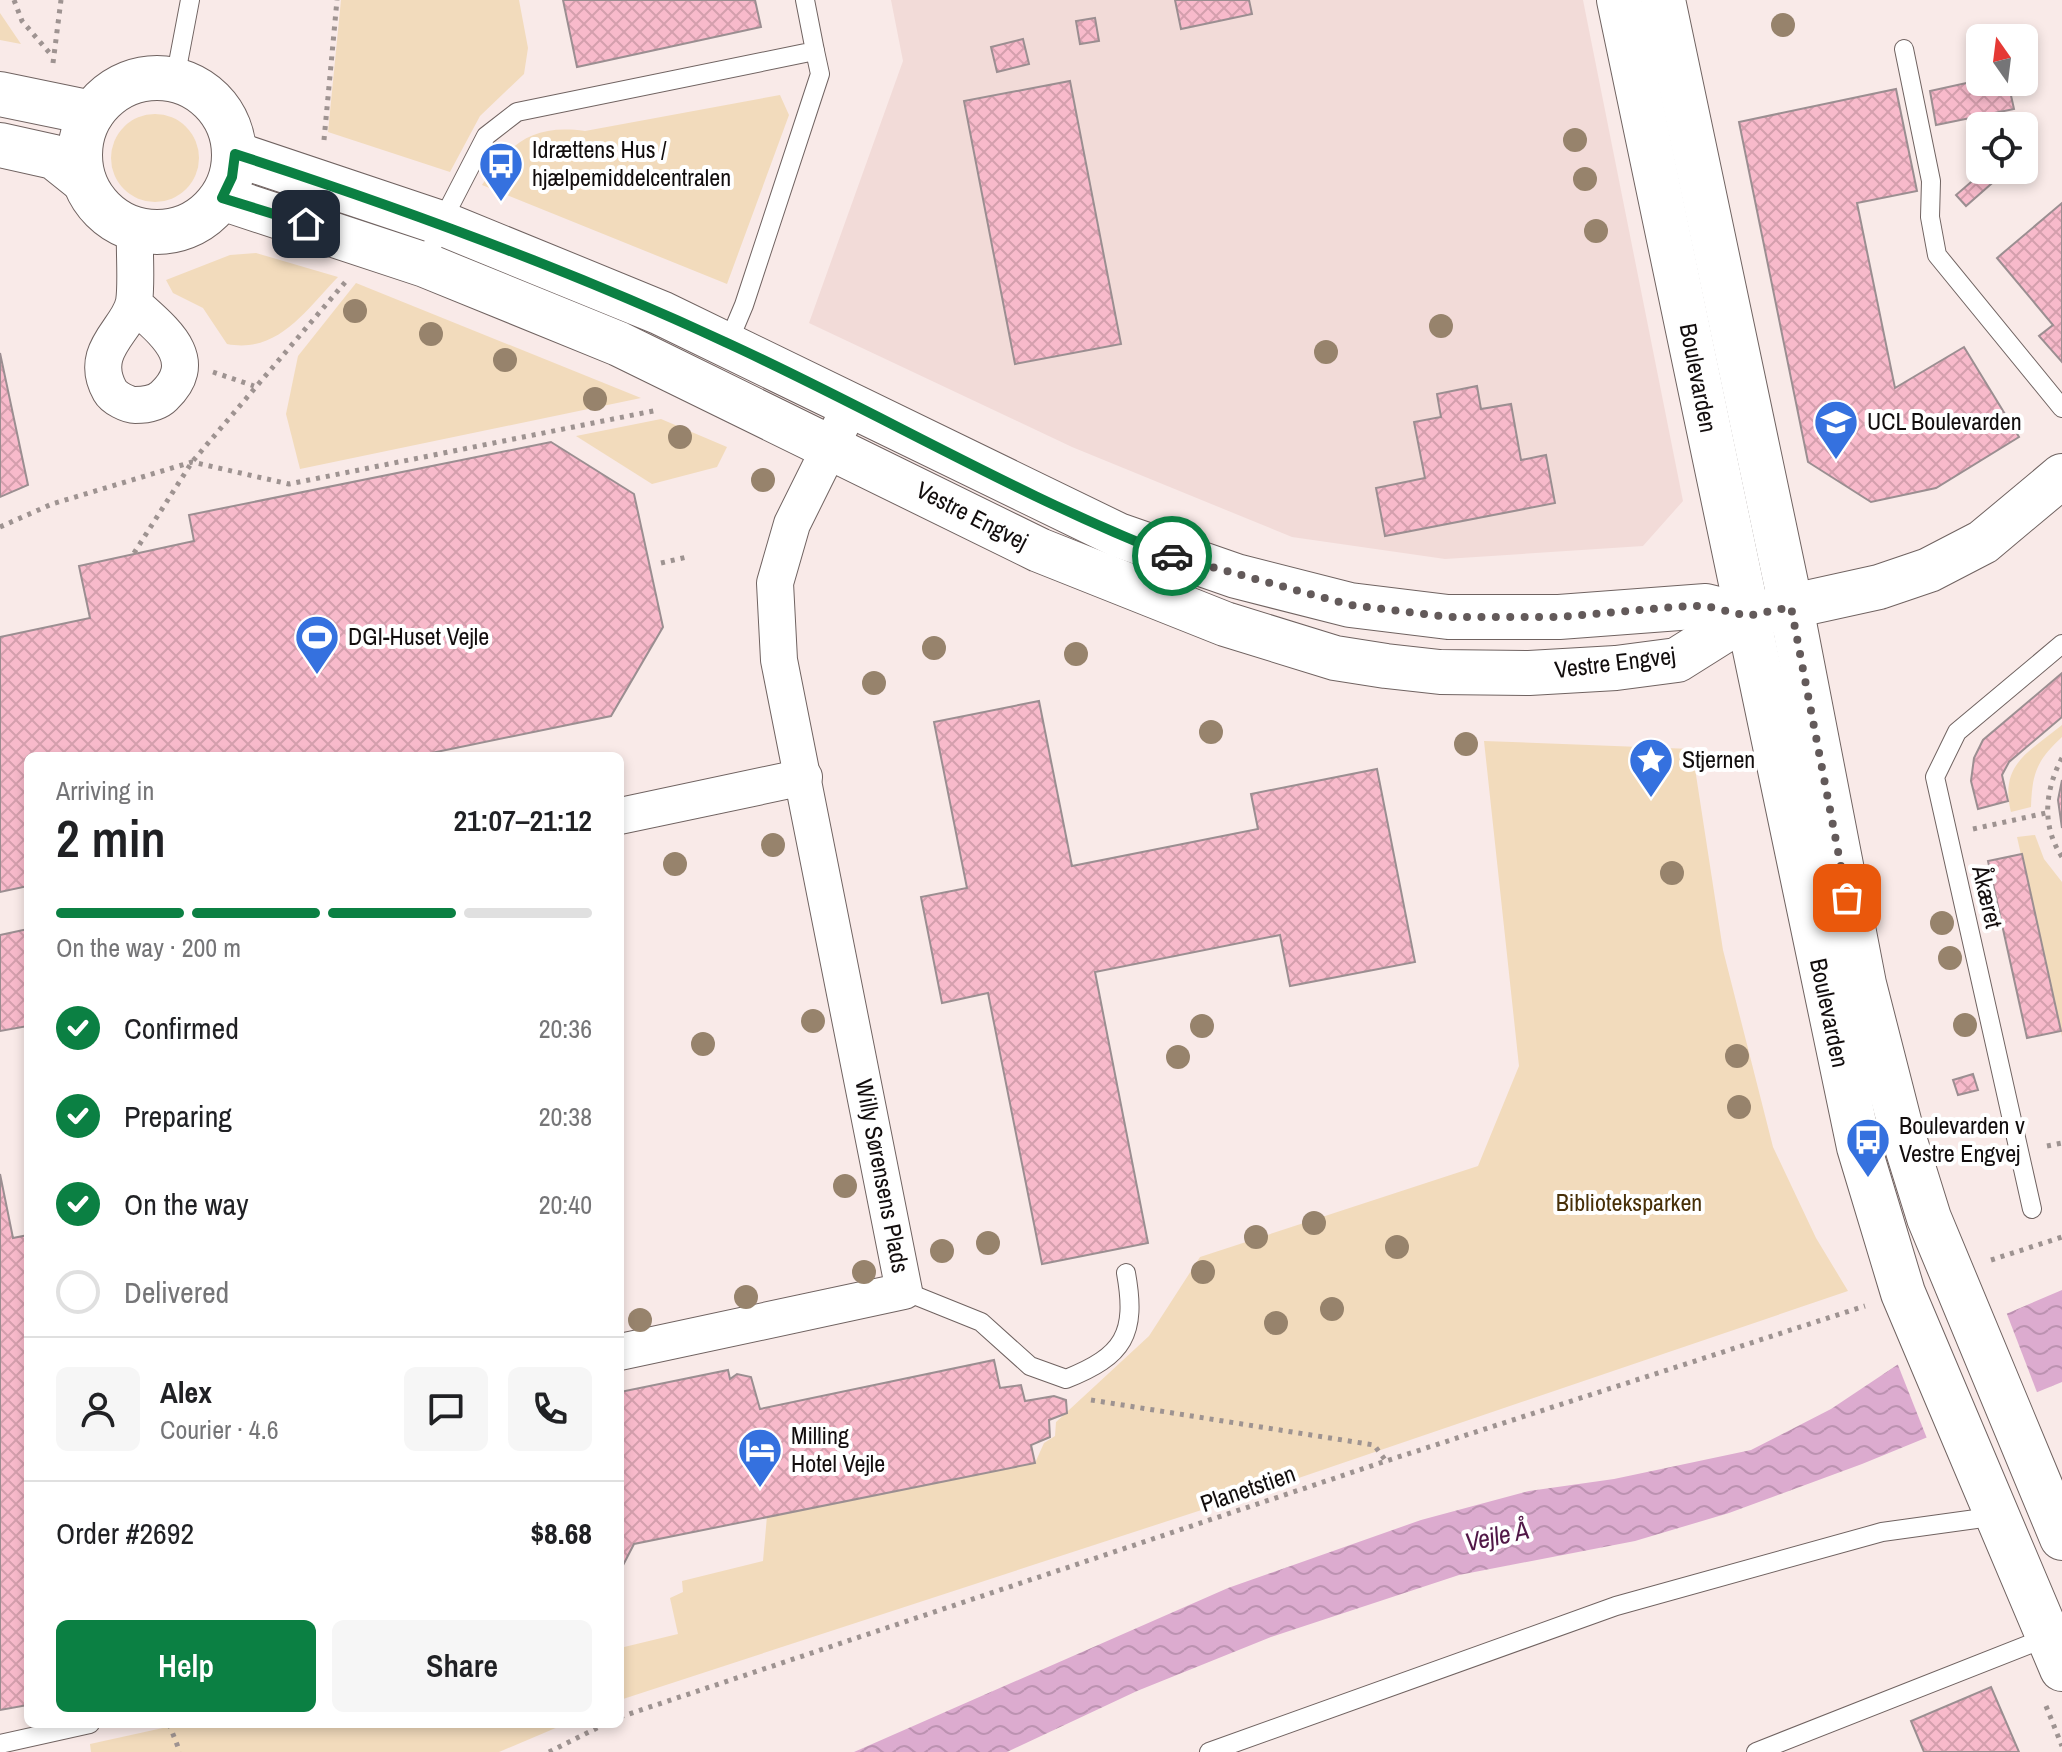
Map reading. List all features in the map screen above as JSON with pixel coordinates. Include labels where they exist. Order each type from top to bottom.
[{"type":"street","name":"Boulevarden","points":[[1619,0],[1651,30],[1791,607],[1864,984],[1900,1125],[1929,1218],[2062,1538]]},
{"type":"street","name":"Boulevarden","points":[[1651,30],[1747,616],[1859,1147],[1888,1251],[2055,1653]]},
{"type":"street","points":[[0,94],[75,110],[119,87],[146,79],[175,79],[194,86],[211,98],[224,114],[235,154],[232,177],[222,198],[193,223],[155,232],[135,229],[104,211],[84,181],[54,157],[0,145]]},
{"type":"street","points":[[75,110],[84,181]]},
{"type":"street","name":"Vestre Engvej","points":[[235,154],[441,223],[728,343],[1145,546],[1236,576],[1350,605],[1448,617],[1559,617],[1706,606],[1747,616]]},
{"type":"street","name":"Vestre Engvej","points":[[222,198],[425,265],[692,378],[1039,550],[1225,624],[1335,658],[1440,672],[1616,668],[1677,660],[1747,616],[1879,587],[1929,570],[1983,542],[2062,476]]},
{"type":"street","points":[[134,304],[135,229]]},
{"type":"street","name":"Willy Sørensens Plads","points":[[624,1351],[904,1291],[779,660],[775,583],[792,524],[851,405]]},
{"type":"street","points":[[624,815],[804,777]]},
{"type":"lane","points":[[175,79],[190,0]]},
{"type":"lane","points":[[728,343],[744,305],[820,74],[805,0]]},
{"type":"lane","points":[[1904,49],[1931,181],[1930,217],[1937,255],[2062,408]]},
{"type":"lane","points":[[425,265],[441,223],[486,136],[517,112],[815,51]]},
{"type":"lane","name":"Åkæret","points":[[2032,1209],[1935,777],[1957,732],[2062,644]]},
{"type":"lane","points":[[904,1291],[981,1322],[1030,1366],[1066,1379],[1090,1369],[1115,1352],[1129,1331],[1132,1308],[1126,1273]]},
{"type":"lane","points":[[1209,1752],[1616,1606],[1882,1532],[1976,1519],[1995,1511]]},
{"type":"lane","points":[[1756,1752],[2055,1653]]},
{"type":"lane","points":[[0,1744],[72,1728]]},
{"type":"path","points":[[14,0],[22,21],[53,57],[75,110]]},
{"type":"path","points":[[53,57],[61,0]]},
{"type":"path","points":[[320,181],[337,0]]},
{"type":"path","points":[[134,553],[192,462],[353,273]]},
{"type":"path","points":[[0,527],[52,504],[192,462],[289,484],[657,411],[692,378]]},
{"type":"path","points":[[661,563],[687,557]]},
{"type":"path","points":[[2062,758],[2051,779],[2046,813],[2053,843],[2062,857]]},
{"type":"path","points":[[1948,835],[2046,813]]},
{"type":"path","points":[[1987,1262],[2062,1237]]},
{"type":"path","name":"Planetstien","points":[[624,1716],[1386,1461],[1876,1302]]},
{"type":"path","points":[[1066,1379],[1090,1400],[1374,1445],[1386,1461]]},
{"type":"path","points":[[171,1728],[180,1752]]},
{"type":"path","points":[[549,1752],[597,1728]]},
{"type":"shaded area","points":[[891,0],[1583,0],[1683,501],[1643,546],[1445,559],[1292,537],[1072,447],[809,323],[903,61]]},
{"type":"green space","points":[[341,0],[519,0],[528,48],[524,74],[480,116],[450,172],[328,132]]},
{"type":"green space","points":[[0,13],[21,44],[0,40]]},
{"type":"green space","points":[[780,95],[789,115],[727,284],[482,185],[502,158],[524,140],[537,134],[585,131]]},
{"type":"green space","points":[[146,114],[164,114],[180,121],[192,133],[199,149],[199,167],[192,183],[180,195],[164,202],[146,202],[130,195],[118,183],[111,167],[111,149],[118,133],[130,121]]},
{"type":"green space","points":[[256,253],[338,277],[290,327],[276,336],[245,345],[227,344],[203,308],[173,293],[166,280],[230,255]]},
{"type":"green space","points":[[356,283],[641,398],[300,469],[286,414],[298,356]]},
{"type":"green space","points":[[661,419],[727,447],[717,467],[652,484],[576,436]]},
{"type":"green space","points":[[2062,725],[2062,737],[2038,768],[2031,807],[2011,812],[2008,796],[2013,770],[2028,752]]},
{"type":"green space","name":"Biblioteksparken","points":[[1484,741],[1692,749],[1723,950],[1773,1147],[1816,1238],[1848,1291],[1281,1484],[624,1699],[624,1647],[678,1634],[670,1598],[683,1592],[682,1581],[763,1561],[767,1516],[1035,1463],[1044,1443],[1055,1436],[1056,1422],[1149,1336],[1200,1257],[1478,1166],[1519,1066]]},
{"type":"green space","points":[[2035,835],[2044,859],[2062,882],[2062,1037],[2017,837]]},
{"type":"green space","points":[[163,1728],[556,1728],[499,1752],[91,1752],[90,1744]]},
{"type":"water","name":"Vejle Å","points":[[2062,1290],[2062,1382],[1862,1464],[1729,1513],[1635,1541],[1459,1575],[1271,1637],[1137,1691],[1007,1752],[854,1752],[1228,1588],[1421,1520],[1529,1491],[1614,1479],[1751,1450],[1831,1409],[1915,1353]]},
{"type":"pier","points":[[2005,1309],[2038,1395],[1928,1441],[1896,1360],[1950,1330]]},
{"type":"building","points":[[563,0],[755,0],[761,27],[577,67]]},
{"type":"building","points":[[1175,0],[1249,0],[1252,14],[1181,29]]},
{"type":"building","points":[[1095,18],[1099,41],[1080,44],[1076,21]]},
{"type":"building","points":[[1023,39],[1029,64],[997,72],[991,47]]},
{"type":"building","points":[[1070,81],[1121,344],[1015,364],[964,101]]},
{"type":"building","points":[[1966,83],[1966,96],[2011,96],[2014,109],[1966,112],[1966,119],[1936,125],[1930,91]]},
{"type":"building","points":[[1896,89],[1917,191],[1857,203],[1895,388],[1964,347],[2019,437],[1936,488],[1871,502],[1808,462],[1739,122]]},
{"type":"building","points":[[1969,184],[1991,184],[1966,206],[1956,195]]},
{"type":"building","points":[[2062,203],[2062,362],[2039,336],[2053,325],[1997,258]]},
{"type":"building","points":[[0,353],[28,485],[0,497]]},
{"type":"building","points":[[1477,386],[1481,409],[1511,404],[1521,460],[1546,455],[1555,503],[1385,536],[1376,488],[1425,478],[1414,422],[1441,417],[1437,394]]},
{"type":"building","name":"DGI-Huset Vejle","points":[[551,442],[634,494],[663,627],[611,716],[436,752],[24,752],[24,887],[0,892],[0,637],[90,618],[79,566],[194,541],[189,515]]},
{"type":"building","points":[[2062,673],[2062,717],[2009,762],[2002,775],[2008,801],[1978,809],[1971,781],[1974,758],[1983,740]]},
{"type":"building","points":[[1039,701],[1072,866],[1258,829],[1251,794],[1377,769],[1415,962],[1290,986],[1280,935],[1095,972],[1148,1243],[1042,1264],[988,993],[942,1003],[921,897],[967,888],[934,722]]},
{"type":"building","points":[[2062,780],[2062,828],[2058,800]]},
{"type":"building","points":[[2022,854],[2061,1031],[2027,1038],[1988,861]]},
{"type":"building","points":[[24,930],[24,1027],[0,1031],[0,935]]},
{"type":"building","points":[[1973,1074],[1978,1090],[1958,1095],[1953,1080]]},
{"type":"building","points":[[0,1174],[13,1238],[24,1236],[24,1706],[0,1710]]},
{"type":"building","name":"Milling Hotel Vejle","points":[[994,1360],[1000,1388],[1021,1385],[1025,1401],[1054,1396],[1066,1400],[1067,1413],[1049,1420],[1050,1437],[1031,1445],[1035,1463],[634,1544],[624,1563],[624,1391],[728,1370],[730,1379],[737,1374],[751,1377],[760,1409]]},
{"type":"building","points":[[1991,1687],[2019,1752],[1924,1752],[1911,1721]]},
{"type":"way so far","points":[[1172,556],[1350,605],[1448,617],[1559,617],[1669,606],[1706,606],[1747,616],[1791,607],[1847,898]]},
{"type":"place","name":"Idrættens Hus / hjælpemiddelcentralen","points":[[501,203]]},
{"type":"place","name":"UCL Boulevarden","points":[[1836,461]]},
{"type":"place","name":"DGI-Huset Vejle","points":[[317,676]]},
{"type":"place","name":"Stjernen","points":[[1651,799]]},
{"type":"place","name":"Boulevarden v Vestre Engvej","points":[[1868,1179]]},
{"type":"place","name":"Milling Hotel Vejle","points":[[760,1489]]},
{"type":"route","points":[[306,224],[222,198],[232,177],[235,154],[441,223],[661,313],[728,343],[943,452],[1118,535],[1172,556]]}]
